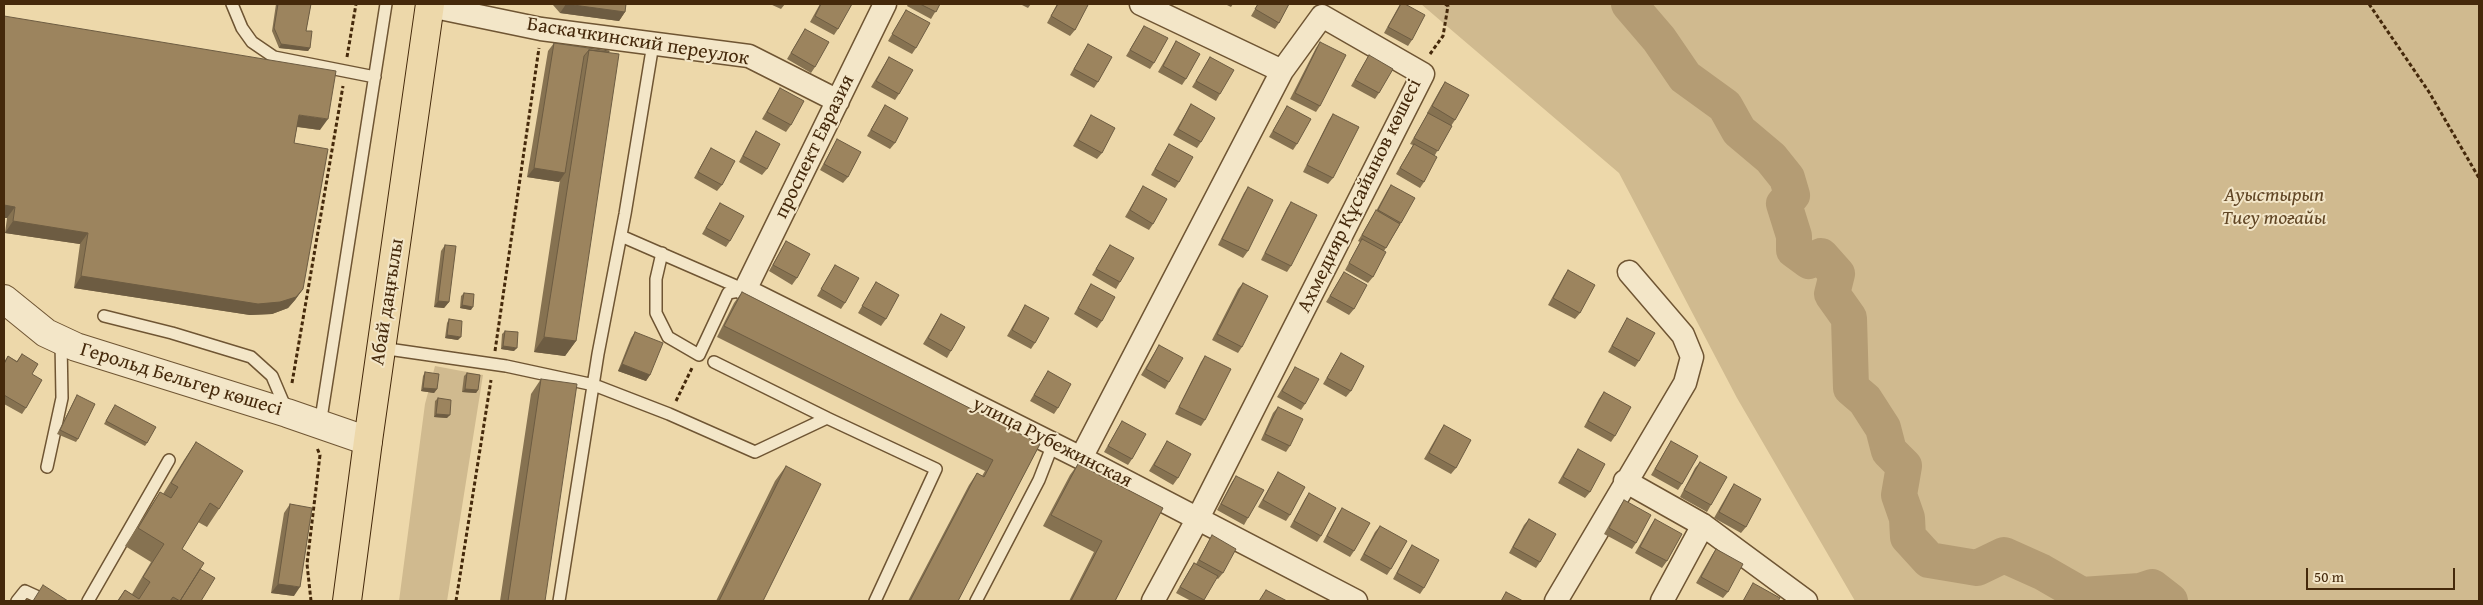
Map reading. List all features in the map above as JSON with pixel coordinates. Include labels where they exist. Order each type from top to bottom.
[{"type":"main road","name":"Абай даңғылы","points":[[347,601],[430,5]]},
{"type":"street","name":"проспект Евразия","points":[[745,290],[885,4]]},
{"type":"street","points":[[1141,4],[1282,71]]},
{"type":"street","name":"Баскачкинский переулок","points":[[430,5],[541,29],[749,56],[838,101]]},
{"type":"street","name":"Ахмедияр Құсайынов көшесі","points":[[1081,458],[1282,71],[1322,16],[1423,74],[1198,518],[1152,601]]},
{"type":"street","points":[[1556,601],[1685,383],[1692,357],[1682,335],[1629,272]]},
{"type":"street","name":"улица Рубежинская","points":[[745,290],[1081,458],[1356,601]]},
{"type":"street","name":"Герольд Бельгер көшесі","points":[[4,299],[31,322],[61,341],[288,413],[318,436],[368,441]]},
{"type":"street","points":[[1626,481],[1703,525],[1806,601]]},
{"type":"street","points":[[1662,601],[1703,525]]},
{"type":"lane","points":[[232,4],[242,28],[252,42],[274,57],[375,77]]},
{"type":"lane","points":[[318,436],[386,4]]},
{"type":"lane","points":[[558,601],[652,44]]},
{"type":"lane","points":[[621,236],[745,290]]},
{"type":"lane","points":[[662,253],[656,279],[656,313],[668,337],[699,356],[728,293],[745,290]]},
{"type":"lane","points":[[104,316],[172,333],[251,357],[272,376],[288,413]]},
{"type":"lane","points":[[48,467],[62,398],[61,341]]},
{"type":"lane","points":[[381,348],[493,365],[594,385],[669,414],[755,452],[827,418]]},
{"type":"lane","points":[[714,362],[936,469],[874,601]]},
{"type":"lane","points":[[976,601],[1039,480],[1053,444]]},
{"type":"lane","points":[[88,601],[169,460]]},
{"type":"lane","points":[[17,601],[25,591],[47,601]]},
{"type":"path","points":[[292,384],[356,4]]},
{"type":"path","points":[[1423,74],[1430,54],[1443,36],[1448,6],[1445,4]]},
{"type":"path","points":[[2369,4],[2430,92],[2479,178]]},
{"type":"path","points":[[456,601],[493,365],[541,29]]},
{"type":"path","points":[[669,414],[699,356]]},
{"type":"path","points":[[311,601],[307,564],[320,455],[318,436]]},
{"type":"green space","name":"Ауыстырып Тиеу тоғайы","points":[[1421,4],[2479,4],[2479,601],[1855,601],[1737,398],[1619,173]]},
{"type":"green space","points":[[435,366],[483,375],[447,601],[399,601],[425,404]]},
{"type":"building","points":[[278,4],[311,4],[306,31],[312,31],[310,48],[281,44],[274,28]]},
{"type":"building","points":[[566,4],[626,4],[625,12]]},
{"type":"building","points":[[821,4],[852,4],[838,29],[815,16]]},
{"type":"building","points":[[920,4],[940,4],[936,12]]},
{"type":"building","points":[[1058,4],[1088,5],[1075,30],[1051,16]]},
{"type":"building","points":[[1258,4],[1289,4],[1279,23],[1255,9]]},
{"type":"building","points":[[1401,4],[1405,4],[1425,15],[1412,40],[1388,27]]},
{"type":"building","points":[[906,10],[930,23],[916,48],[892,34]]},
{"type":"building","points":[[4,16],[336,71],[328,119],[299,115],[294,143],[328,149],[303,289],[296,297],[280,302],[258,304],[81,276],[88,233],[13,221],[15,207],[4,205]]},
{"type":"building","points":[[1144,26],[1168,38],[1154,63],[1130,50]]},
{"type":"building","points":[[805,29],[829,42],[815,67],[791,53]]},
{"type":"building","points":[[1176,41],[1200,54],[1186,79],[1163,66]]},
{"type":"building","points":[[1320,42],[1346,55],[1320,106],[1295,93]]},
{"type":"building","points":[[554,43],[609,51],[589,50],[584,56],[565,173],[534,168]]},
{"type":"building","points":[[1088,44],[1112,57],[1098,82],[1074,69]]},
{"type":"building","points":[[589,50],[619,54],[576,341],[544,337]]},
{"type":"building","points":[[1369,55],[1393,69],[1379,93],[1355,80]]},
{"type":"building","points":[[889,57],[913,70],[899,94],[876,81]]},
{"type":"building","points":[[1210,57],[1234,70],[1220,94],[1196,81]]},
{"type":"building","points":[[1445,82],[1469,95],[1455,120],[1432,106]]},
{"type":"building","points":[[780,88],[804,101],[791,125],[767,112]]},
{"type":"building","points":[[1191,104],[1215,118],[1201,142],[1178,129]]},
{"type":"building","points":[[885,105],[908,118],[895,143],[871,130]]},
{"type":"building","points":[[1287,106],[1311,119],[1297,144],[1273,131]]},
{"type":"building","points":[[1428,113],[1452,126],[1438,151],[1414,138]]},
{"type":"building","points":[[1333,114],[1359,127],[1333,178],[1307,165]]},
{"type":"building","points":[[1091,115],[1115,128],[1102,153],[1078,140]]},
{"type":"building","points":[[756,131],[780,144],[767,169],[743,156]]},
{"type":"building","points":[[837,139],[861,152],[848,177],[824,164]]},
{"type":"building","points":[[1169,144],[1193,157],[1179,182],[1155,169]]},
{"type":"building","points":[[1414,144],[1437,157],[1424,182],[1400,168]]},
{"type":"building","points":[[711,148],[735,161],[722,185],[698,172]]},
{"type":"building","points":[[1391,185],[1415,198],[1401,223],[1378,210]]},
{"type":"building","points":[[1143,186],[1167,199],[1153,224],[1130,210]]},
{"type":"building","points":[[1248,187],[1273,200],[1248,251],[1222,239]]},
{"type":"building","points":[[1291,202],[1317,215],[1291,266],[1265,253]]},
{"type":"building","points":[[720,203],[744,216],[730,241],[706,228]]},
{"type":"building","points":[[1376,210],[1400,224],[1386,248],[1362,235]]},
{"type":"building","points":[[1362,239],[1386,252],[1373,277],[1349,263]]},
{"type":"building","points":[[786,241],[810,254],[797,278],[773,265]]},
{"type":"building","points":[[445,245],[456,246],[449,302],[438,301]]},
{"type":"building","points":[[1110,245],[1134,258],[1120,282],[1096,269]]},
{"type":"building","points":[[835,265],[859,278],[845,303],[821,289]]},
{"type":"building","points":[[1568,270],[1595,285],[1580,313],[1553,298]]},
{"type":"building","points":[[1344,272],[1367,285],[1354,309],[1330,296]]},
{"type":"building","points":[[876,282],[899,295],[886,319],[862,306]]},
{"type":"building","points":[[1243,283],[1268,296],[1242,347],[1217,334]]},
{"type":"building","points":[[1091,284],[1115,297],[1102,321],[1078,308]]},
{"type":"building","points":[[742,292],[1040,444],[958,601],[910,601],[977,473],[984,477],[993,460],[724,326]]},
{"type":"building","points":[[464,293],[474,294],[473,307],[462,305]]},
{"type":"building","points":[[1025,305],[1049,318],[1035,343],[1012,330]]},
{"type":"building","points":[[941,314],[965,327],[951,351],[928,338]]},
{"type":"building","points":[[1627,318],[1655,333],[1639,361],[1612,346]]},
{"type":"building","points":[[449,319],[462,321],[461,337],[447,335]]},
{"type":"building","points":[[505,331],[518,332],[517,348],[503,346]]},
{"type":"building","points":[[635,332],[663,343],[650,375],[622,364]]},
{"type":"building","points":[[1159,345],[1183,358],[1169,382],[1146,369]]},
{"type":"building","points":[[1341,353],[1364,366],[1351,391],[1327,378]]},
{"type":"building","points":[[22,354],[38,364],[32,374],[42,380],[26,408],[4,395],[4,364],[8,356],[17,362]]},
{"type":"building","points":[[1205,356],[1231,369],[1205,420],[1179,407]]},
{"type":"building","points":[[1295,367],[1319,379],[1305,404],[1282,391]]},
{"type":"building","points":[[1048,371],[1071,384],[1058,408],[1034,395]]},
{"type":"building","points":[[425,372],[439,374],[437,389],[423,388]]},
{"type":"building","points":[[467,373],[480,375],[478,390],[465,389]]},
{"type":"building","points":[[541,379],[577,384],[545,601],[508,601]]},
{"type":"building","points":[[1604,392],[1631,407],[1615,436],[1588,421]]},
{"type":"building","points":[[77,395],[95,404],[78,439],[60,430]]},
{"type":"building","points":[[438,398],[451,400],[450,415],[436,414]]},
{"type":"building","points":[[115,405],[156,427],[147,443],[106,421]]},
{"type":"building","points":[[1278,407],[1303,419],[1290,446],[1265,434]]},
{"type":"building","points":[[1122,421],[1146,434],[1132,459],[1108,446]]},
{"type":"building","points":[[1444,425],[1471,440],[1456,468],[1429,453]]},
{"type":"building","points":[[1167,441],[1191,454],[1178,478],[1154,465]]},
{"type":"building","points":[[1671,441],[1698,456],[1682,484],[1655,469]]},
{"type":"building","points":[[196,442],[243,471],[219,509],[210,503],[182,549],[204,563],[180,601],[173,597],[170,601],[118,601],[125,590],[139,599],[150,582],[143,577],[164,544],[138,528],[160,492],[171,498],[178,487],[171,483]]},
{"type":"building","points":[[1578,449],[1605,464],[1590,492],[1563,477]]},
{"type":"building","points":[[1700,462],[1727,477],[1711,505],[1684,490]]},
{"type":"building","points":[[1078,464],[1163,508],[1115,601],[1071,601],[1102,541],[1051,515]]},
{"type":"building","points":[[786,466],[821,484],[763,601],[719,601]]},
{"type":"building","points":[[1278,472],[1305,487],[1290,515],[1263,500]]},
{"type":"building","points":[[1236,476],[1264,490],[1248,518],[1221,504]]},
{"type":"building","points":[[1734,484],[1761,499],[1746,527],[1719,512]]},
{"type":"building","points":[[1309,493],[1336,508],[1321,536],[1294,521]]},
{"type":"building","points":[[1624,500],[1651,515],[1636,543],[1609,528]]},
{"type":"building","points":[[290,504],[312,508],[300,587],[278,584]]},
{"type":"building","points":[[1342,508],[1370,523],[1354,551],[1327,536]]},
{"type":"building","points":[[1529,519],[1556,534],[1540,562],[1513,547]]},
{"type":"building","points":[[1655,519],[1682,534],[1667,561],[1640,547]]},
{"type":"building","points":[[1380,526],[1407,541],[1391,569],[1364,554]]},
{"type":"building","points":[[1212,535],[1236,549],[1223,573],[1199,560]]},
{"type":"building","points":[[1412,545],[1439,560],[1424,588],[1397,573]]},
{"type":"building","points":[[1716,549],[1743,564],[1728,592],[1701,577]]},
{"type":"building","points":[[1194,563],[1218,576],[1204,600],[1180,587]]},
{"type":"building","points":[[200,569],[215,578],[201,601],[180,601]]},
{"type":"building","points":[[1753,583],[1780,598],[1778,601],[1743,601]]},
{"type":"building","points":[[43,585],[68,601],[33,601]]},
{"type":"building","points":[[1266,590],[1287,601],[1259,601]]},
{"type":"building","points":[[1506,592],[1523,601],[1501,601]]},
{"type":"waterway","points":[[1629,4],[1659,39],[1685,77],[1725,106],[1739,131],[1771,158],[1787,178],[1792,195],[1784,204],[1794,236],[1794,250],[1809,261],[1821,256],[1837,274],[1832,294],[1849,318],[1851,388],[1865,400],[1883,428],[1889,451],[1904,466],[1899,495],[1907,518],[1908,537],[1929,560],[1977,568],[2004,555],[2042,572],[2082,595],[2140,591],[2152,587],[2170,601]]}]
